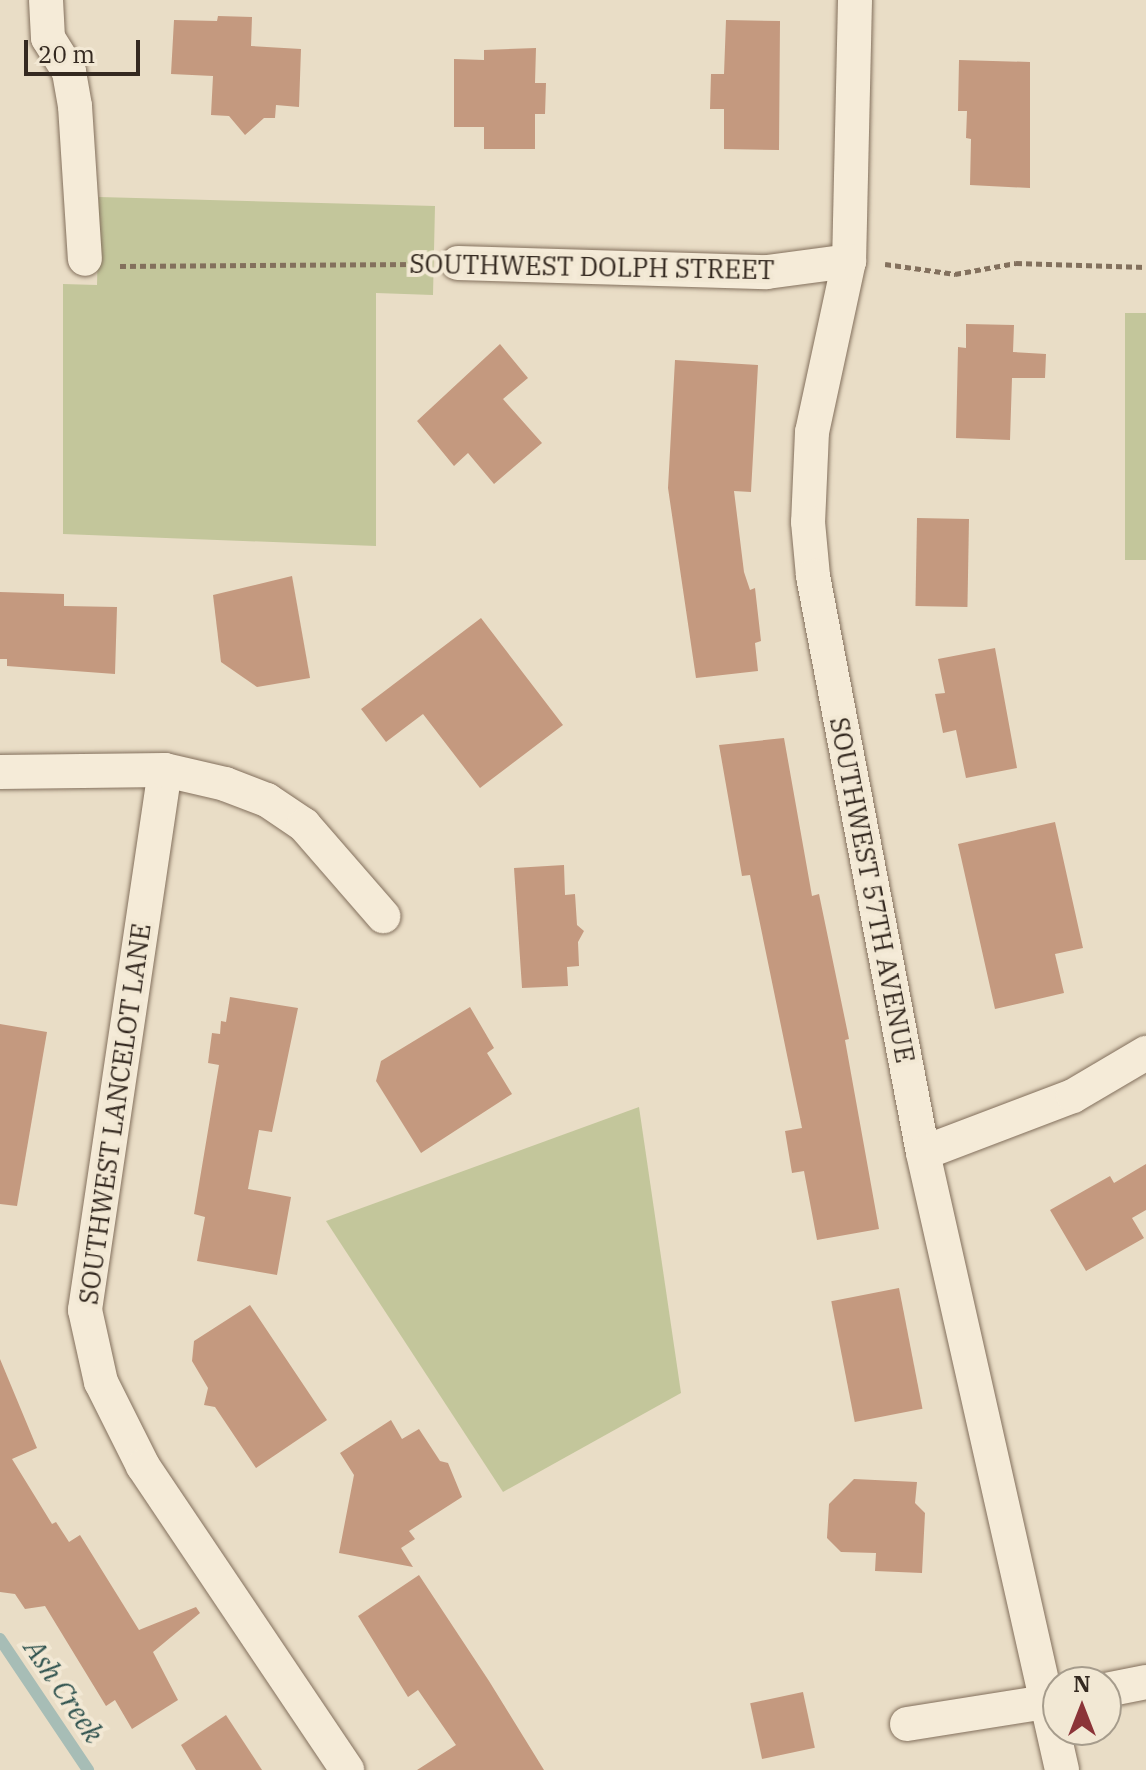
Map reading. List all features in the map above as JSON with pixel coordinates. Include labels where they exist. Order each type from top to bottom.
[{"type":"street","points":[[46,0],[48,38],[69,72],[75,106],[85,259]]},
{"type":"street","name":"SOUTHWEST 57TH AVENUE","points":[[855,0],[849,261],[818,391],[808,522],[822,637],[923,1153],[1045,1666]]},
{"type":"street","name":"SOUTHWEST DOLPH STREET","points":[[458,263],[767,272],[849,261]]},
{"type":"street","points":[[0,772],[165,770],[267,800],[304,825],[383,916]]},
{"type":"street","name":"SOUTHWEST LANCELOT LANE","points":[[165,770],[85,1310],[101,1382],[143,1466],[347,1770]]},
{"type":"street","points":[[923,1153],[1073,1096],[1146,1053]]},
{"type":"street","points":[[1122,1687],[1146,1682]]},
{"type":"street","points":[[907,1724],[1042,1703]]},
{"type":"street","name":"SOUTHWEST 57TH AVENUE","points":[[1059,1746],[1062,1770]]},
{"type":"path","name":"SOUTHWEST DOLPH STREET","points":[[85,259],[96,266],[458,263]]},
{"type":"path","points":[[849,261],[955,274],[1016,263],[1146,267]]},
{"type":"green space","points":[[99,197],[435,206],[433,295],[376,293],[376,546],[63,534],[63,284],[97,285]]},
{"type":"green space","points":[[1125,313],[1146,313],[1146,560],[1125,560]]},
{"type":"green space","points":[[639,1107],[681,1393],[503,1492],[326,1221]]},
{"type":"building","points":[[218,16],[252,17],[251,46],[301,49],[299,107],[276,105],[275,118],[264,118],[245,135],[229,116],[211,115],[213,76],[171,74],[174,20],[217,21]]},
{"type":"building","points":[[726,20],[780,21],[779,150],[724,149],[724,109],[710,109],[711,74],[724,74]]},
{"type":"building","points":[[536,48],[535,83],[546,83],[545,114],[535,114],[535,149],[484,149],[484,127],[454,127],[454,59],[484,60],[484,50]]},
{"type":"building","points":[[959,60],[1030,62],[1030,188],[970,185],[971,139],[966,138],[967,111],[958,111]]},
{"type":"building","points":[[966,324],[1014,325],[1013,352],[1046,354],[1045,378],[1012,378],[1010,440],[956,438],[958,347],[966,348]]},
{"type":"building","points":[[500,344],[528,378],[503,399],[542,443],[494,484],[468,453],[454,466],[417,421]]},
{"type":"building","points":[[675,360],[758,365],[751,492],[734,491],[744,572],[750,590],[755,588],[761,641],[755,643],[758,671],[696,678],[668,488]]},
{"type":"building","points":[[917,518],[969,519],[967,607],[915,606]]},
{"type":"building","points":[[292,576],[310,678],[257,687],[221,662],[213,595]]},
{"type":"building","points":[[0,592],[64,594],[64,606],[117,607],[115,674],[7,666],[7,659],[0,659]]},
{"type":"building","points":[[481,618],[563,725],[480,788],[423,714],[386,742],[361,709]]},
{"type":"building","points":[[995,648],[1017,768],[966,778],[956,730],[943,733],[935,694],[945,693],[938,659]]},
{"type":"building","points":[[784,738],[812,896],[819,894],[849,1039],[845,1040],[879,1229],[817,1240],[804,1171],[792,1173],[785,1131],[802,1128],[750,875],[742,876],[719,745]]},
{"type":"building","points":[[1055,822],[1083,948],[1055,954],[1064,993],[995,1009],[958,844]]},
{"type":"building","points":[[564,865],[565,895],[575,894],[577,925],[584,931],[578,942],[579,966],[567,967],[568,986],[522,988],[514,868]]},
{"type":"building","points":[[230,997],[298,1008],[272,1132],[259,1130],[248,1189],[291,1197],[277,1275],[197,1261],[205,1217],[194,1214],[219,1065],[208,1063],[212,1033],[220,1034],[221,1021],[226,1022]]},
{"type":"building","points":[[470,1007],[494,1048],[487,1053],[512,1094],[421,1153],[376,1081],[381,1061]]},
{"type":"building","points":[[0,1024],[47,1032],[17,1206],[0,1204]]},
{"type":"building","points":[[1146,1164],[1146,1210],[1132,1218],[1144,1238],[1086,1271],[1050,1210],[1110,1176],[1114,1183]]},
{"type":"building","points":[[899,1288],[922,1409],[855,1422],[831,1301]]},
{"type":"building","points":[[250,1305],[327,1420],[256,1468],[215,1407],[204,1405],[208,1388],[192,1361],[194,1341]]},
{"type":"building","points":[[0,1359],[37,1448],[12,1459],[52,1524],[56,1522],[69,1542],[80,1535],[139,1630],[196,1607],[200,1613],[153,1652],[178,1700],[132,1729],[115,1700],[106,1706],[45,1606],[25,1609],[15,1594],[0,1592]]},
{"type":"building","points":[[391,1420],[402,1439],[419,1429],[440,1461],[448,1463],[462,1497],[409,1531],[415,1539],[401,1548],[413,1567],[339,1553],[354,1475],[340,1453]]},
{"type":"building","points":[[854,1479],[917,1482],[915,1503],[925,1513],[922,1573],[875,1571],[876,1553],[841,1552],[827,1538],[829,1504]]},
{"type":"building","points":[[419,1575],[544,1770],[417,1770],[456,1745],[418,1690],[408,1697],[358,1616]]},
{"type":"building","points":[[803,1692],[815,1748],[762,1759],[750,1703]]},
{"type":"building","points":[[226,1715],[262,1770],[196,1770],[181,1745]]},
{"type":"waterway","name":"Ash Creek","points":[[0,1639],[88,1770]]}]
